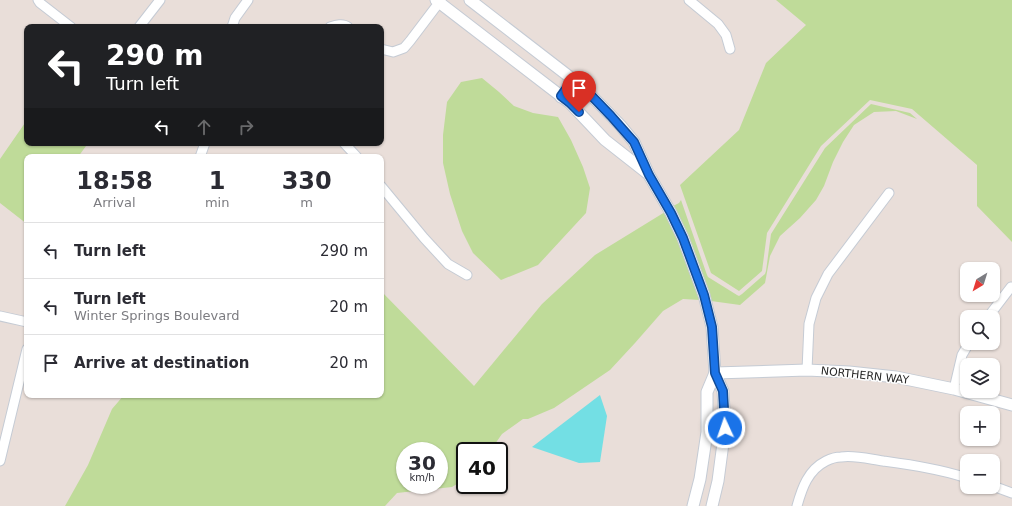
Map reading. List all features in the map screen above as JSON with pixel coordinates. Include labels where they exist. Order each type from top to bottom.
[{"type":"street","points":[[38,0],[67,24]]},
{"type":"street","points":[[141,24],[160,0]]},
{"type":"street","points":[[233,24],[235,18],[248,0]]},
{"type":"street","points":[[470,0],[584,88],[620,125],[634,142],[649,175],[671,213],[683,238],[704,295],[712,327],[715,373],[723,391],[725,428],[718,481],[712,506]]},
{"type":"street","points":[[689,0],[718,24],[726,35],[730,49]]},
{"type":"street","points":[[384,50],[394,52],[404,48],[439,1],[570,103],[605,140],[649,175]]},
{"type":"street","points":[[561,96],[573,79]]},
{"type":"street","points":[[347,146],[354,154]]},
{"type":"street","points":[[384,190],[424,238],[448,264],[466,275]]},
{"type":"street","points":[[807,370],[809,324],[816,298],[828,274],[889,193]]},
{"type":"street","points":[[993,310],[1011,287]]},
{"type":"street","points":[[0,316],[24,321]]},
{"type":"street","points":[[954,389],[962,355],[965,350]]},
{"type":"street","points":[[0,462],[24,362]]},
{"type":"street","name":"NORTHERN WAY","points":[[715,373],[807,370],[849,372],[896,377],[954,389],[1012,405]]},
{"type":"street","points":[[693,506],[700,479],[707,432],[707,392],[715,373]]},
{"type":"street","points":[[797,506],[801,490],[809,476],[816,468],[826,461],[839,457],[853,456],[916,465],[960,475]]},
{"type":"street","points":[[1000,489],[1012,493]]},
{"type":"green space","points":[[776,0],[1012,0],[1012,242],[977,206],[977,165],[912,109],[870,100],[821,146],[767,233],[762,271],[739,291],[711,273],[680,185],[739,130],[766,63],[806,25]]},
{"type":"green space","points":[[482,78],[514,106],[533,113],[558,117],[571,140],[583,167],[590,188],[586,213],[538,265],[501,280],[473,253],[462,231],[450,194],[443,163],[443,135],[447,102],[461,82]]},
{"type":"green space","points":[[871,104],[910,113],[917,119],[896,111],[874,112],[854,125],[843,142],[833,162],[824,186],[816,200],[800,218],[780,236],[770,256],[765,283],[740,305],[711,301],[694,253],[673,206],[681,200],[708,277],[739,296],[765,274],[771,234],[825,148]]},
{"type":"green space","points":[[24,124],[24,146],[86,146],[80,154],[24,154],[24,222],[0,203],[0,159]]},
{"type":"green space","points":[[665,212],[679,240],[700,300],[683,299],[663,311],[610,370],[554,408],[528,419],[523,419],[502,434],[496,442],[456,442],[456,485],[452,487],[448,487],[448,442],[396,442],[396,494],[385,506],[65,506],[88,465],[112,409],[121,398],[384,398],[384,294],[474,386],[542,304],[595,255]]},
{"type":"water","points":[[600,395],[607,416],[600,462],[579,463],[532,447]]},
{"type":"route","points":[[579,112],[561,96],[573,79],[584,88],[620,125],[634,142],[649,175],[671,213],[683,238],[704,295],[712,327],[715,373],[723,391],[725,428]]}]
